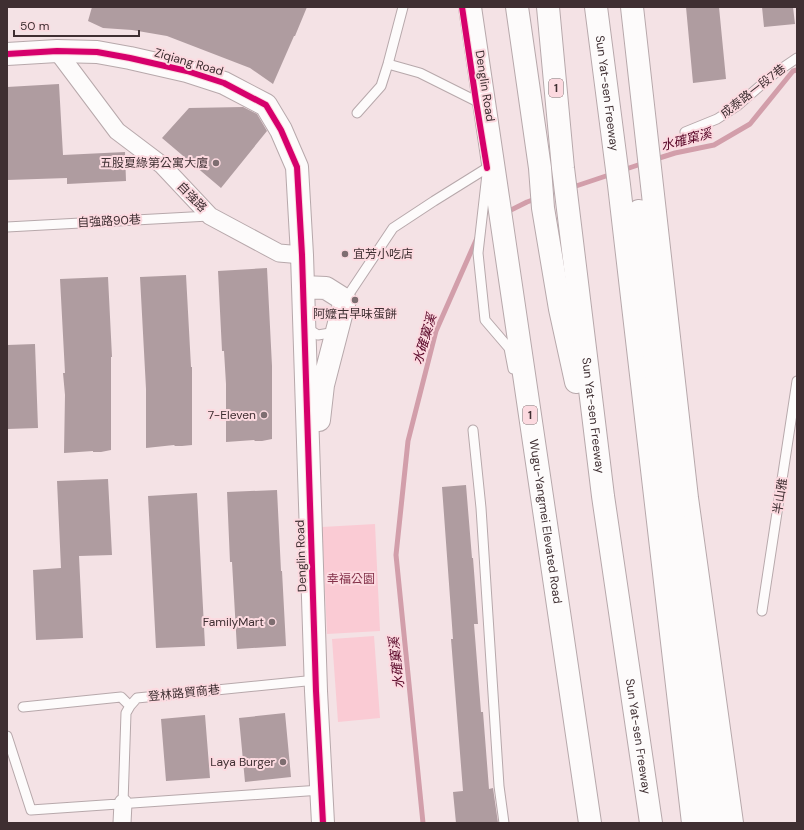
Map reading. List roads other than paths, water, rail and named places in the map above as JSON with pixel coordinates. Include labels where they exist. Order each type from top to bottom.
[{"type":"main road","name":"Wugu-Yangmei Elevated Road","points":[[470,7],[590,823]]},
{"type":"main road","points":[[517,7],[540,168],[543,208],[560,309],[602,496]]},
{"type":"main road","name":"Sun Yat-sen Freeway","points":[[548,7],[563,168],[602,496],[651,823]]},
{"type":"main road","name":"Sun Yat-sen Freeway","points":[[596,7],[623,150],[693,823]]},
{"type":"main road","points":[[617,7],[623,150]]},
{"type":"main road","points":[[632,7],[687,498],[732,823]]},
{"type":"main road","name":"Ziqiang Road","points":[[7,54],[57,51],[97,52],[130,58],[187,71],[224,83],[266,104],[281,130],[297,167],[303,288]]},
{"type":"main road","points":[[627,185],[661,418],[712,823]]},
{"type":"main road","points":[[303,288],[326,288],[345,300]]},
{"type":"main road","name":"Denglin Road","points":[[303,288],[316,680],[323,823]]},
{"type":"main road","name":"Denglin Road","points":[[310,497],[323,385],[345,300]]},
{"type":"street","name":"Denglin Road","points":[[462,7],[487,168]]},
{"type":"street","name":"自強路","points":[[57,51],[117,131],[162,165],[210,216],[279,254],[302,255]]},
{"type":"street","points":[[122,823],[123,803]]},
{"type":"lane","points":[[357,113],[381,86],[403,7]]},
{"type":"lane","name":"成泰路一段7巷","points":[[685,132],[717,119],[738,106],[775,73],[797,58]]},
{"type":"lane","points":[[388,64],[420,73],[476,101]]},
{"type":"lane","points":[[487,168],[478,254],[486,320],[509,348],[514,378]]},
{"type":"lane","name":"Denglin Road","points":[[345,300],[394,228],[487,168]]},
{"type":"lane","name":"自強路90巷","points":[[7,227],[210,216]]},
{"type":"lane","points":[[305,327],[318,335],[336,332]]},
{"type":"lane","name":"半山雅","points":[[762,611],[797,381]]},
{"type":"lane","points":[[473,430],[481,508],[499,786],[504,823]]},
{"type":"lane","points":[[525,442],[537,497],[548,561],[584,823]]},
{"type":"lane","name":"登林路貿商巷","points":[[130,706],[137,698],[316,680]]},
{"type":"lane","points":[[23,707],[121,697],[130,706],[126,713],[123,803]]},
{"type":"lane","points":[[7,736],[31,810],[321,790]]},
{"type":"waterway","name":"水確窠溪","points":[[653,160],[675,153],[714,145],[750,124],[793,71],[797,70]]},
{"type":"waterway","name":"水確窠溪","points":[[623,170],[644,163]]},
{"type":"waterway","name":"水確窠溪","points":[[570,188],[612,174]]},
{"type":"waterway","name":"水確窠溪","points":[[505,213],[538,198]]},
{"type":"waterway","name":"水確窠溪","points":[[423,823],[396,555],[408,441],[436,331],[477,238]]},
{"type":"place","name":"五股夏綠第公寓大廈","points":[[216,163]]},
{"type":"place","name":"宜芳小吃店","points":[[345,254]]},
{"type":"place","name":"阿嬤古早味蛋餅","points":[[355,300]]},
{"type":"place","name":"7-Eleven","points":[[264,415]]},
{"type":"place","name":"FamilyMart","points":[[272,622]]},
{"type":"place","name":"Laya Burger","points":[[283,762]]},
{"type":"park label","name":"幸福公園","points":[[351,579]]}]
